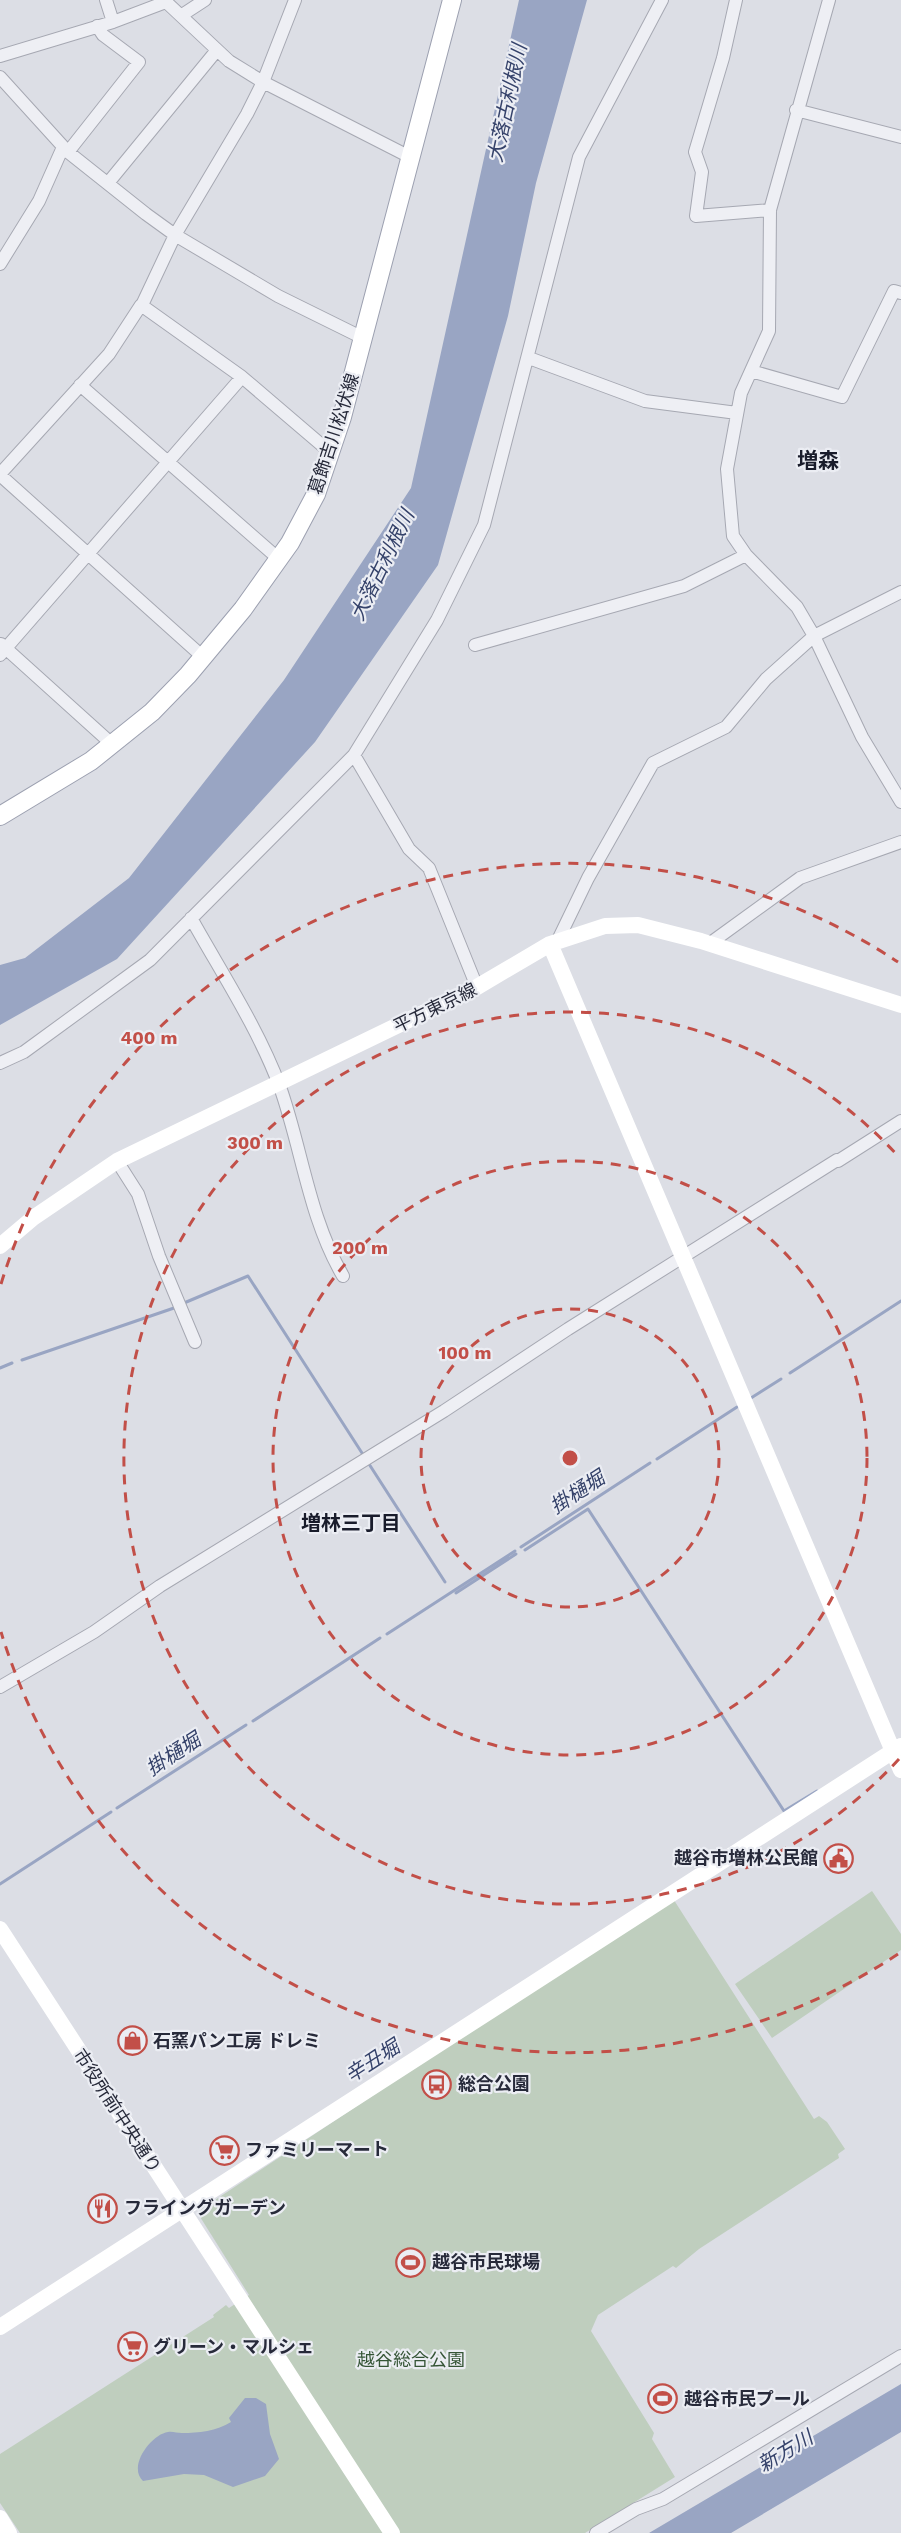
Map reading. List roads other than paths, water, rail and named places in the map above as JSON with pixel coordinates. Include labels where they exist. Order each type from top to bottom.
[{"type":"main road","name":"葛飾吉川松伏線","points":[[0,816],[113,745],[152,712],[203,657],[280,560],[316,495],[331,453],[452,0]]},
{"type":"street","points":[[106,0],[113,22]]},
{"type":"street","points":[[182,15],[205,0]]},
{"type":"street","points":[[203,657],[86,555],[0,475],[109,354],[141,305],[175,235],[247,114],[263,82],[295,0]]},
{"type":"street","points":[[0,1063],[24,1052],[150,960],[354,755],[437,620],[484,525],[529,358],[579,157],[663,0]]},
{"type":"street","points":[[736,0],[723,58],[695,152],[702,172],[696,216],[770,210]]},
{"type":"street","points":[[829,0],[828,14],[796,110],[770,210],[769,331],[741,393],[727,469],[733,536],[746,555],[797,607],[814,636],[862,736],[901,802]]},
{"type":"street","points":[[0,56],[113,22],[165,1],[217,50],[263,82],[410,157]]},
{"type":"street","points":[[0,264],[39,201],[65,149],[139,62],[103,35],[97,26]]},
{"type":"street","points":[[108,183],[217,50]]},
{"type":"street","points":[[0,77],[65,149],[175,235],[278,296],[363,338]]},
{"type":"street","points":[[796,110],[901,137]]},
{"type":"street","points":[[751,371],[842,397],[894,291],[901,293]]},
{"type":"street","points":[[141,305],[242,377],[331,453]]},
{"type":"street","points":[[529,358],[645,401],[737,413]]},
{"type":"street","points":[[113,745],[2,649],[242,377]]},
{"type":"street","points":[[80,385],[280,560]]},
{"type":"street","points":[[475,645],[684,586],[746,555]]},
{"type":"street","points":[[901,592],[814,636],[766,679],[726,727],[653,763],[554,942],[685,1256],[897,1749],[901,1770]]},
{"type":"street","points":[[354,755],[410,849],[429,868],[477,987]]},
{"type":"street","points":[[709,944],[800,878],[901,842]]},
{"type":"street","points":[[190,918],[247,1018],[279,1084],[328,1251],[343,1276]]},
{"type":"street","name":"平方東京線","points":[[0,1246],[42,1212],[117,1161],[477,987],[554,942],[605,926],[638,925],[709,944],[901,1005]]},
{"type":"street","points":[[0,1687],[94,1632],[159,1586],[444,1411],[901,1121]]},
{"type":"street","points":[[117,1161],[138,1194],[159,1256],[195,1342]]},
{"type":"street","points":[[0,2327],[897,1749]]},
{"type":"street","name":"市役所前中央通り","points":[[0,1929],[392,2533]]},
{"type":"street","points":[[596,2533],[636,2509],[663,2499],[901,2356]]},
{"type":"street","points":[[0,2518],[9,2533]]},
{"type":"water","name":"大落古利根川","points":[[519,0],[587,0],[536,183],[508,316],[438,565],[315,742],[117,959],[0,1025],[0,965],[25,958],[129,878],[284,680],[411,488]]},
{"type":"water","points":[[901,2384],[901,2432],[731,2533],[649,2533]]},
{"type":"water","points":[[245,2398],[256,2398],[266,2404],[270,2434],[279,2459],[265,2476],[233,2487],[204,2475],[184,2474],[143,2481],[139,2475],[140,2459],[155,2438],[168,2432],[201,2432],[226,2425],[231,2422],[229,2418]]},
{"type":"waterway","points":[[184,1303],[248,1276],[362,1453]]},
{"type":"waterway","name":"掛樋堀","points":[[790,1373],[901,1301]]},
{"type":"waterway","points":[[22,1360],[174,1308]]},
{"type":"waterway","points":[[0,1368],[12,1363]]},
{"type":"waterway","name":"掛樋堀","points":[[751,1398],[781,1379]]},
{"type":"waterway","name":"掛樋堀","points":[[657,1459],[737,1407]]},
{"type":"waterway","name":"掛樋堀","points":[[521,1547],[650,1463]]},
{"type":"waterway","points":[[369,1464],[445,1582]]},
{"type":"waterway","points":[[525,1550],[588,1509],[784,1811],[817,1791]]},
{"type":"waterway","name":"掛樋堀","points":[[387,1634],[515,1551]]},
{"type":"waterway","name":"掛樋堀","points":[[456,1593],[516,1554]]},
{"type":"waterway","name":"掛樋堀","points":[[253,1721],[380,1638]]},
{"type":"waterway","name":"掛樋堀","points":[[117,1808],[246,1725]]},
{"type":"waterway","name":"掛樋堀","points":[[0,1884],[111,1812]]},
{"type":"place","name":"越谷市増林公民館","points":[[839,1858]]},
{"type":"place","name":"石窯パン工房 ドレミ","points":[[132,2041]]},
{"type":"place","name":"総合公園","points":[[437,2084]]},
{"type":"place","name":"ファミリーマート","points":[[224,2150]]},
{"type":"place","name":"フライングガーデン","points":[[103,2208]]},
{"type":"place","name":"越谷市民球場","points":[[411,2262]]},
{"type":"place","name":"グリーン・マルシェ","points":[[132,2347]]},
{"type":"place","name":"越谷市民プール","points":[[663,2399]]},
{"type":"district","name":"増森","points":[[818,461]]},
{"type":"district","name":"増林三丁目","points":[[351,1523]]},
{"type":"water label","name":"辛丑堀","points":[[372,2061]]},
{"type":"water label","name":"新方川","points":[[785,2451]]},
{"type":"park label","name":"越谷総合公園","points":[[411,2360]]}]
